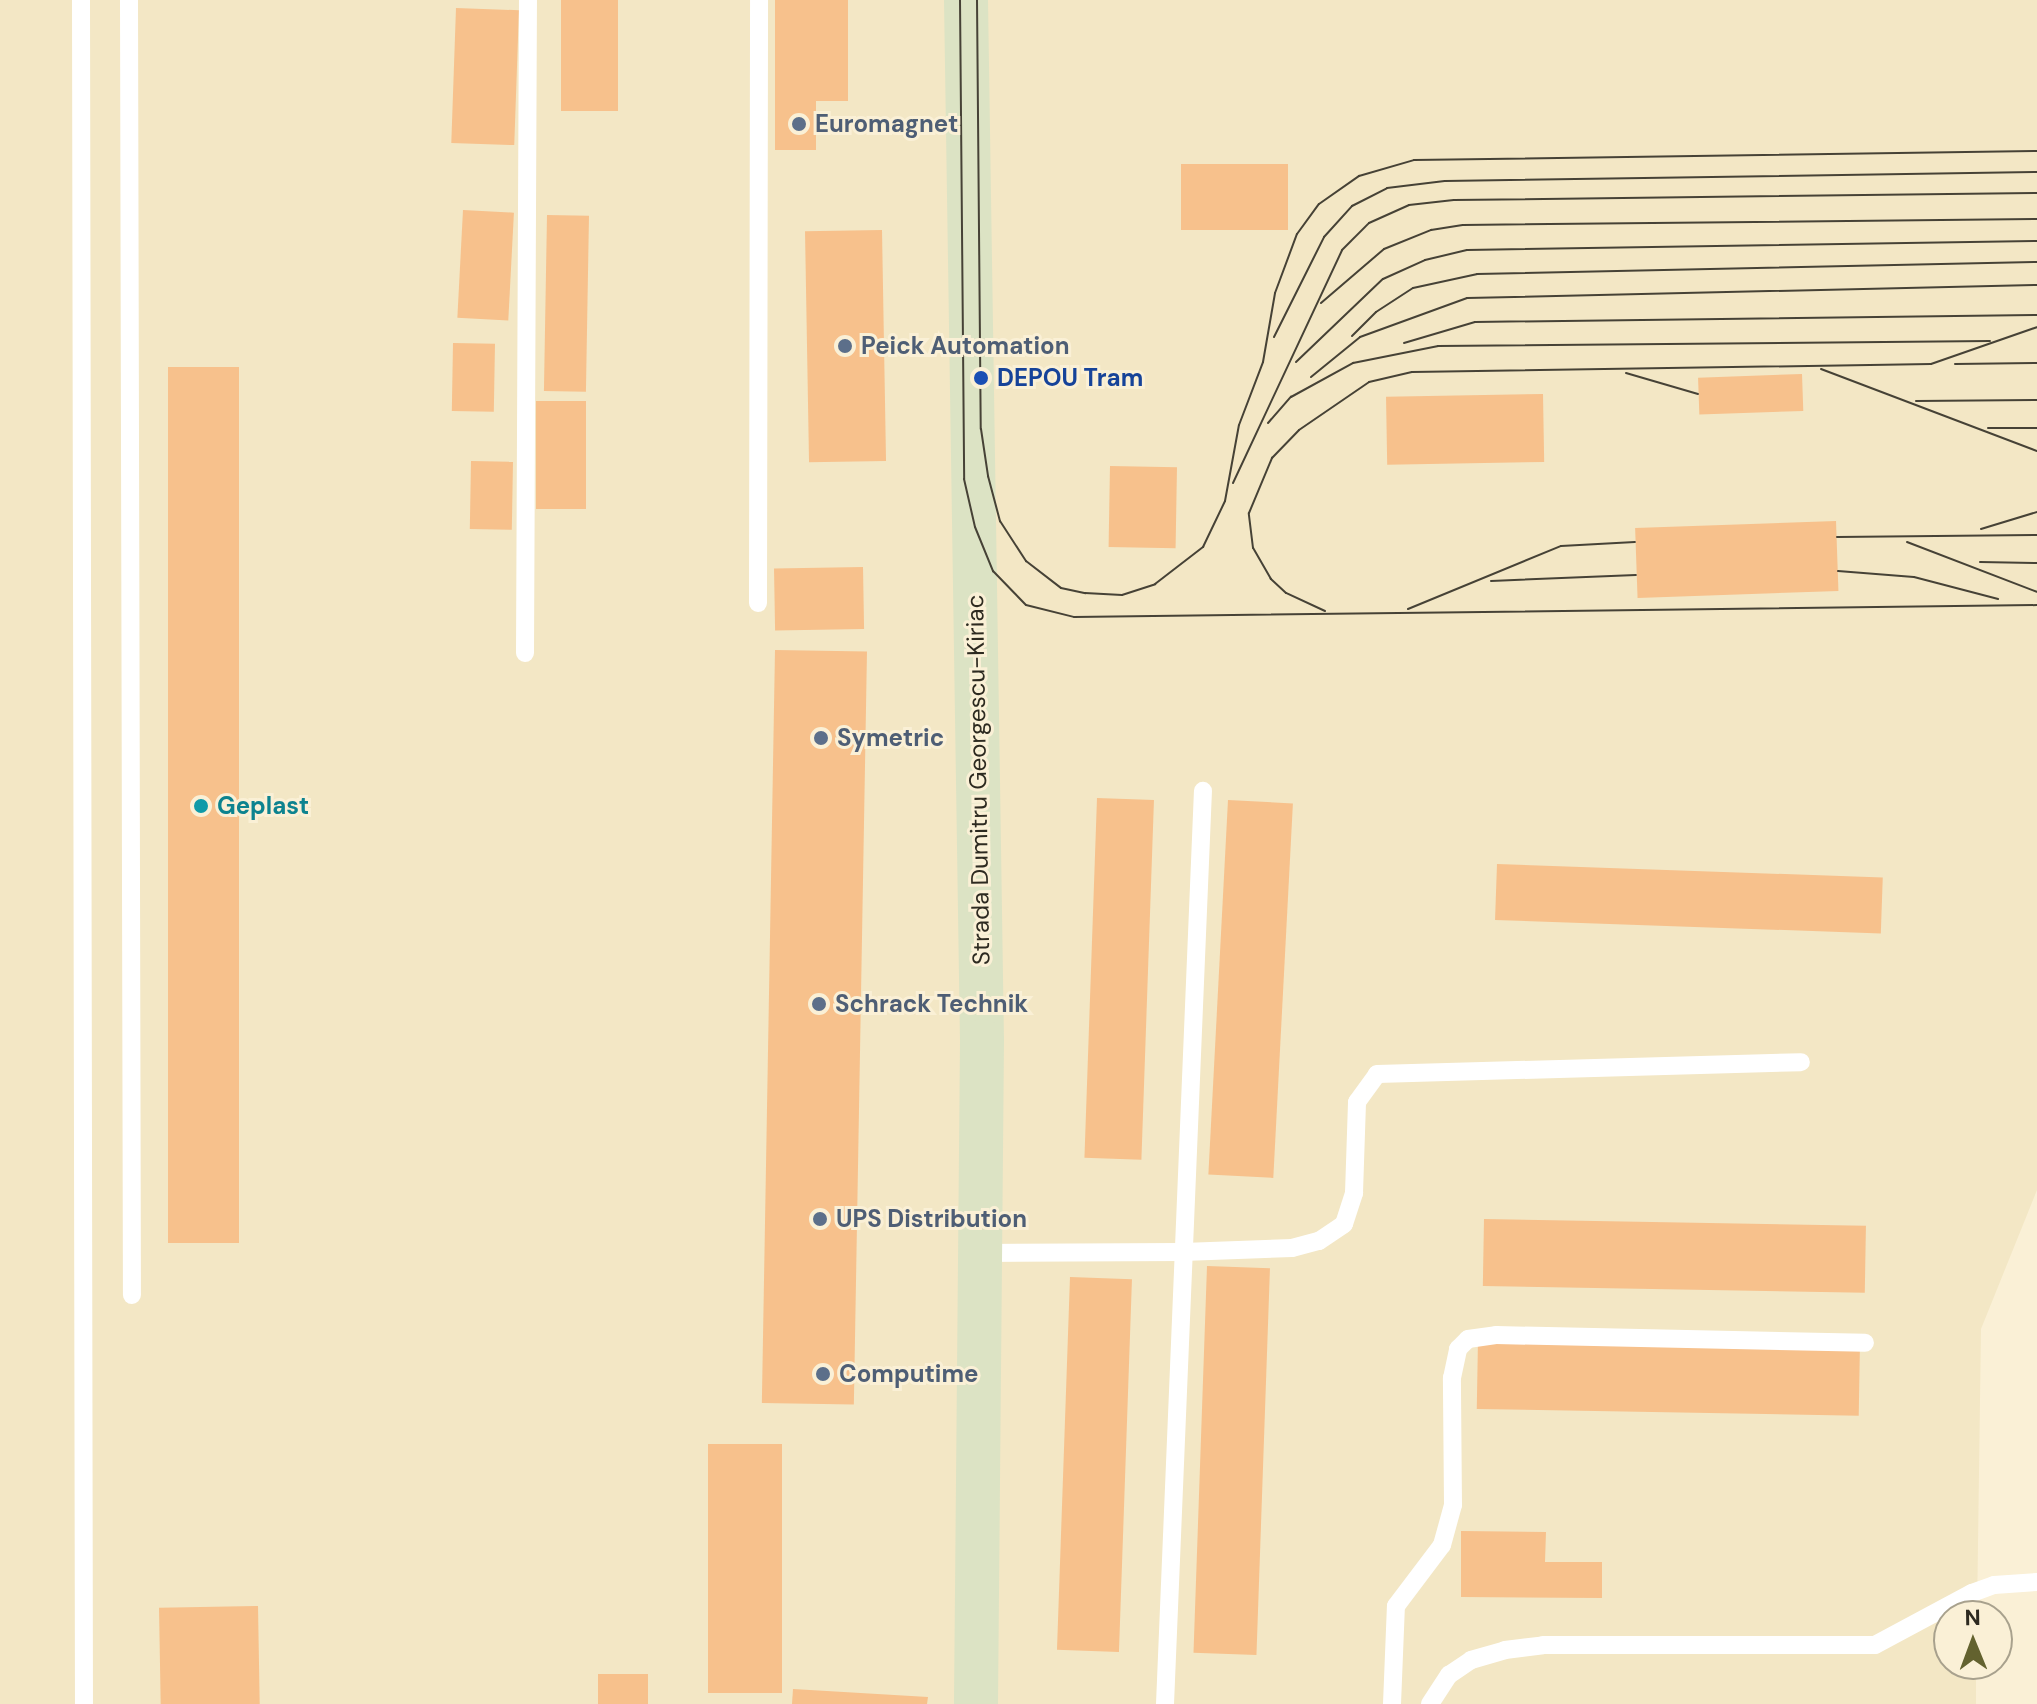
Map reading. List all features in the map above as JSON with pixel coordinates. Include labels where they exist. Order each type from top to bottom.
[{"type":"main road","name":"Strada Dumitru Georgescu-Kiriac","points":[[966,0],[982,1041],[976,1704]]},
{"type":"lane","points":[[81,0],[84,1704]]},
{"type":"lane","points":[[129,0],[132,1295]]},
{"type":"lane","points":[[525,653],[528,0]]},
{"type":"lane","points":[[758,603],[759,0]]},
{"type":"lane","points":[[1165,1704],[1203,791]]},
{"type":"lane","points":[[978,1253],[1183,1252],[1292,1248],[1319,1241],[1344,1224],[1354,1193],[1357,1102],[1377,1074],[1801,1062]]},
{"type":"lane","points":[[1392,1704],[1396,1606],[1442,1545],[1453,1505],[1452,1378],[1458,1349],[1468,1339],[1496,1335],[1865,1343]]},
{"type":"lane","points":[[1430,1704],[1449,1675],[1471,1660],[1505,1650],[1543,1645],[1875,1645],[1972,1593],[1994,1585],[2037,1582]]},
{"type":"shaded area","points":[[0,0],[2037,0],[2037,1190],[1981,1329],[1977,1600],[1933,1600],[1933,1680],[1976,1680],[1976,1704],[0,1704]]},
{"type":"building","points":[[561,0],[618,0],[618,111],[561,111]]},
{"type":"building","points":[[775,0],[848,0],[848,101],[816,101],[816,150],[775,150]]},
{"type":"building","points":[[456,8],[519,10],[514,145],[451,143]]},
{"type":"building","points":[[1181,164],[1288,164],[1288,230],[1181,230]]},
{"type":"building","points":[[463,210],[514,213],[508,321],[457,318]]},
{"type":"building","points":[[547,215],[589,216],[586,392],[544,391]]},
{"type":"building","name":"Peick Automation","points":[[882,230],[886,461],[809,462],[805,231]]},
{"type":"building","points":[[453,343],[495,344],[494,412],[452,411]]},
{"type":"building","name":"Geplast","points":[[168,367],[239,367],[239,1243],[168,1243]]},
{"type":"building","points":[[1802,374],[1803,411],[1699,415],[1698,378]]},
{"type":"building","points":[[1543,394],[1544,462],[1387,465],[1386,397]]},
{"type":"building","points":[[536,401],[586,401],[586,509],[536,509]]},
{"type":"building","points":[[471,461],[513,462],[512,530],[470,529]]},
{"type":"building","points":[[1110,466],[1177,467],[1176,548],[1109,547]]},
{"type":"building","points":[[1836,521],[1838,591],[1638,598],[1635,528]]},
{"type":"building","points":[[863,567],[864,629],[775,631],[774,569]]},
{"type":"building","points":[[775,650],[867,652],[854,1404],[762,1403]]},
{"type":"building","points":[[1097,798],[1154,800],[1141,1160],[1084,1158]]},
{"type":"building","points":[[1228,800],[1293,803],[1273,1178],[1208,1174]]},
{"type":"building","points":[[1497,864],[1883,877],[1881,933],[1495,920]]},
{"type":"building","points":[[1484,1219],[1866,1226],[1865,1293],[1483,1286]]},
{"type":"building","points":[[1207,1266],[1270,1268],[1256,1655],[1193,1653]]},
{"type":"building","points":[[1070,1277],[1132,1279],[1119,1652],[1057,1650]]},
{"type":"building","points":[[1478,1339],[1860,1346],[1859,1416],[1477,1409]]},
{"type":"building","points":[[708,1444],[782,1444],[782,1693],[708,1693]]},
{"type":"building","points":[[1461,1531],[1546,1532],[1545,1562],[1602,1562],[1602,1598],[1461,1597]]},
{"type":"building","points":[[258,1606],[260,1704],[161,1704],[159,1608]]},
{"type":"building","points":[[598,1674],[648,1674],[648,1704],[598,1704]]},
{"type":"building","points":[[793,1689],[928,1697],[927,1704],[792,1704]]},
{"type":"tram line","points":[[960,0],[964,479],[975,527],[993,571],[1026,605],[1074,617],[2037,605]]},
{"type":"tram line","points":[[977,0],[981,429],[988,476],[1000,521],[1026,561],[1061,588],[1085,593],[1122,595],[1155,584],[1203,547],[1225,501],[1239,425],[1263,362],[1275,293],[1297,234],[1319,204],[1359,176],[1414,160],[2037,151]]},
{"type":"tram line","points":[[1274,337],[1324,237],[1352,206],[1387,188],[1445,181],[2037,172]]},
{"type":"tram line","points":[[1233,483],[1342,250],[1369,223],[1409,205],[1454,200],[2037,193]]},
{"type":"tram line","points":[[1321,303],[1384,249],[1431,230],[1463,225],[2037,219]]},
{"type":"tram line","points":[[1296,362],[1383,279],[1425,260],[1467,250],[2037,241]]},
{"type":"tram line","points":[[1352,336],[1376,312],[1413,288],[1477,274],[2037,262]]},
{"type":"tram line","points":[[1311,377],[1360,337],[1467,298],[2037,285]]},
{"type":"tram line","points":[[1404,343],[1475,322],[2037,315]]},
{"type":"tram line","points":[[1325,611],[1286,593],[1271,579],[1253,548],[1249,513],[1272,458],[1299,430],[1369,382],[1412,372],[1931,364],[2037,327]]},
{"type":"tram line","points":[[1268,423],[1291,397],[1353,363],[1438,346],[1990,341]]},
{"type":"tram line","points":[[1955,364],[2037,363]]},
{"type":"tram line","points":[[1821,369],[2037,451]]},
{"type":"tram line","points":[[1626,373],[1698,394]]},
{"type":"tram line","points":[[1916,401],[2037,400]]},
{"type":"tram line","points":[[1988,428],[2037,428]]},
{"type":"tram line","points":[[1981,529],[2037,512]]},
{"type":"tram line","points":[[1837,537],[2037,535]]},
{"type":"tram line","points":[[1408,609],[1561,546],[1635,542]]},
{"type":"tram line","points":[[1907,542],[2037,592]]},
{"type":"tram line","points":[[1980,562],[2037,563]]},
{"type":"tram line","points":[[1838,571],[1914,577],[1998,599]]},
{"type":"tram line","points":[[1491,581],[1636,575]]},
{"type":"place","name":"Euromagnet","points":[[799,124]]},
{"type":"place","name":"Peick Automation","points":[[845,346]]},
{"type":"place","name":"DEPOU Tram","points":[[981,378]]},
{"type":"place","name":"Symetric","points":[[821,738]]},
{"type":"place","name":"Geplast","points":[[201,806]]},
{"type":"place","name":"Schrack Technik","points":[[819,1004]]},
{"type":"place","name":"UPS Distribution","points":[[820,1219]]},
{"type":"place","name":"Computime","points":[[823,1374]]}]
